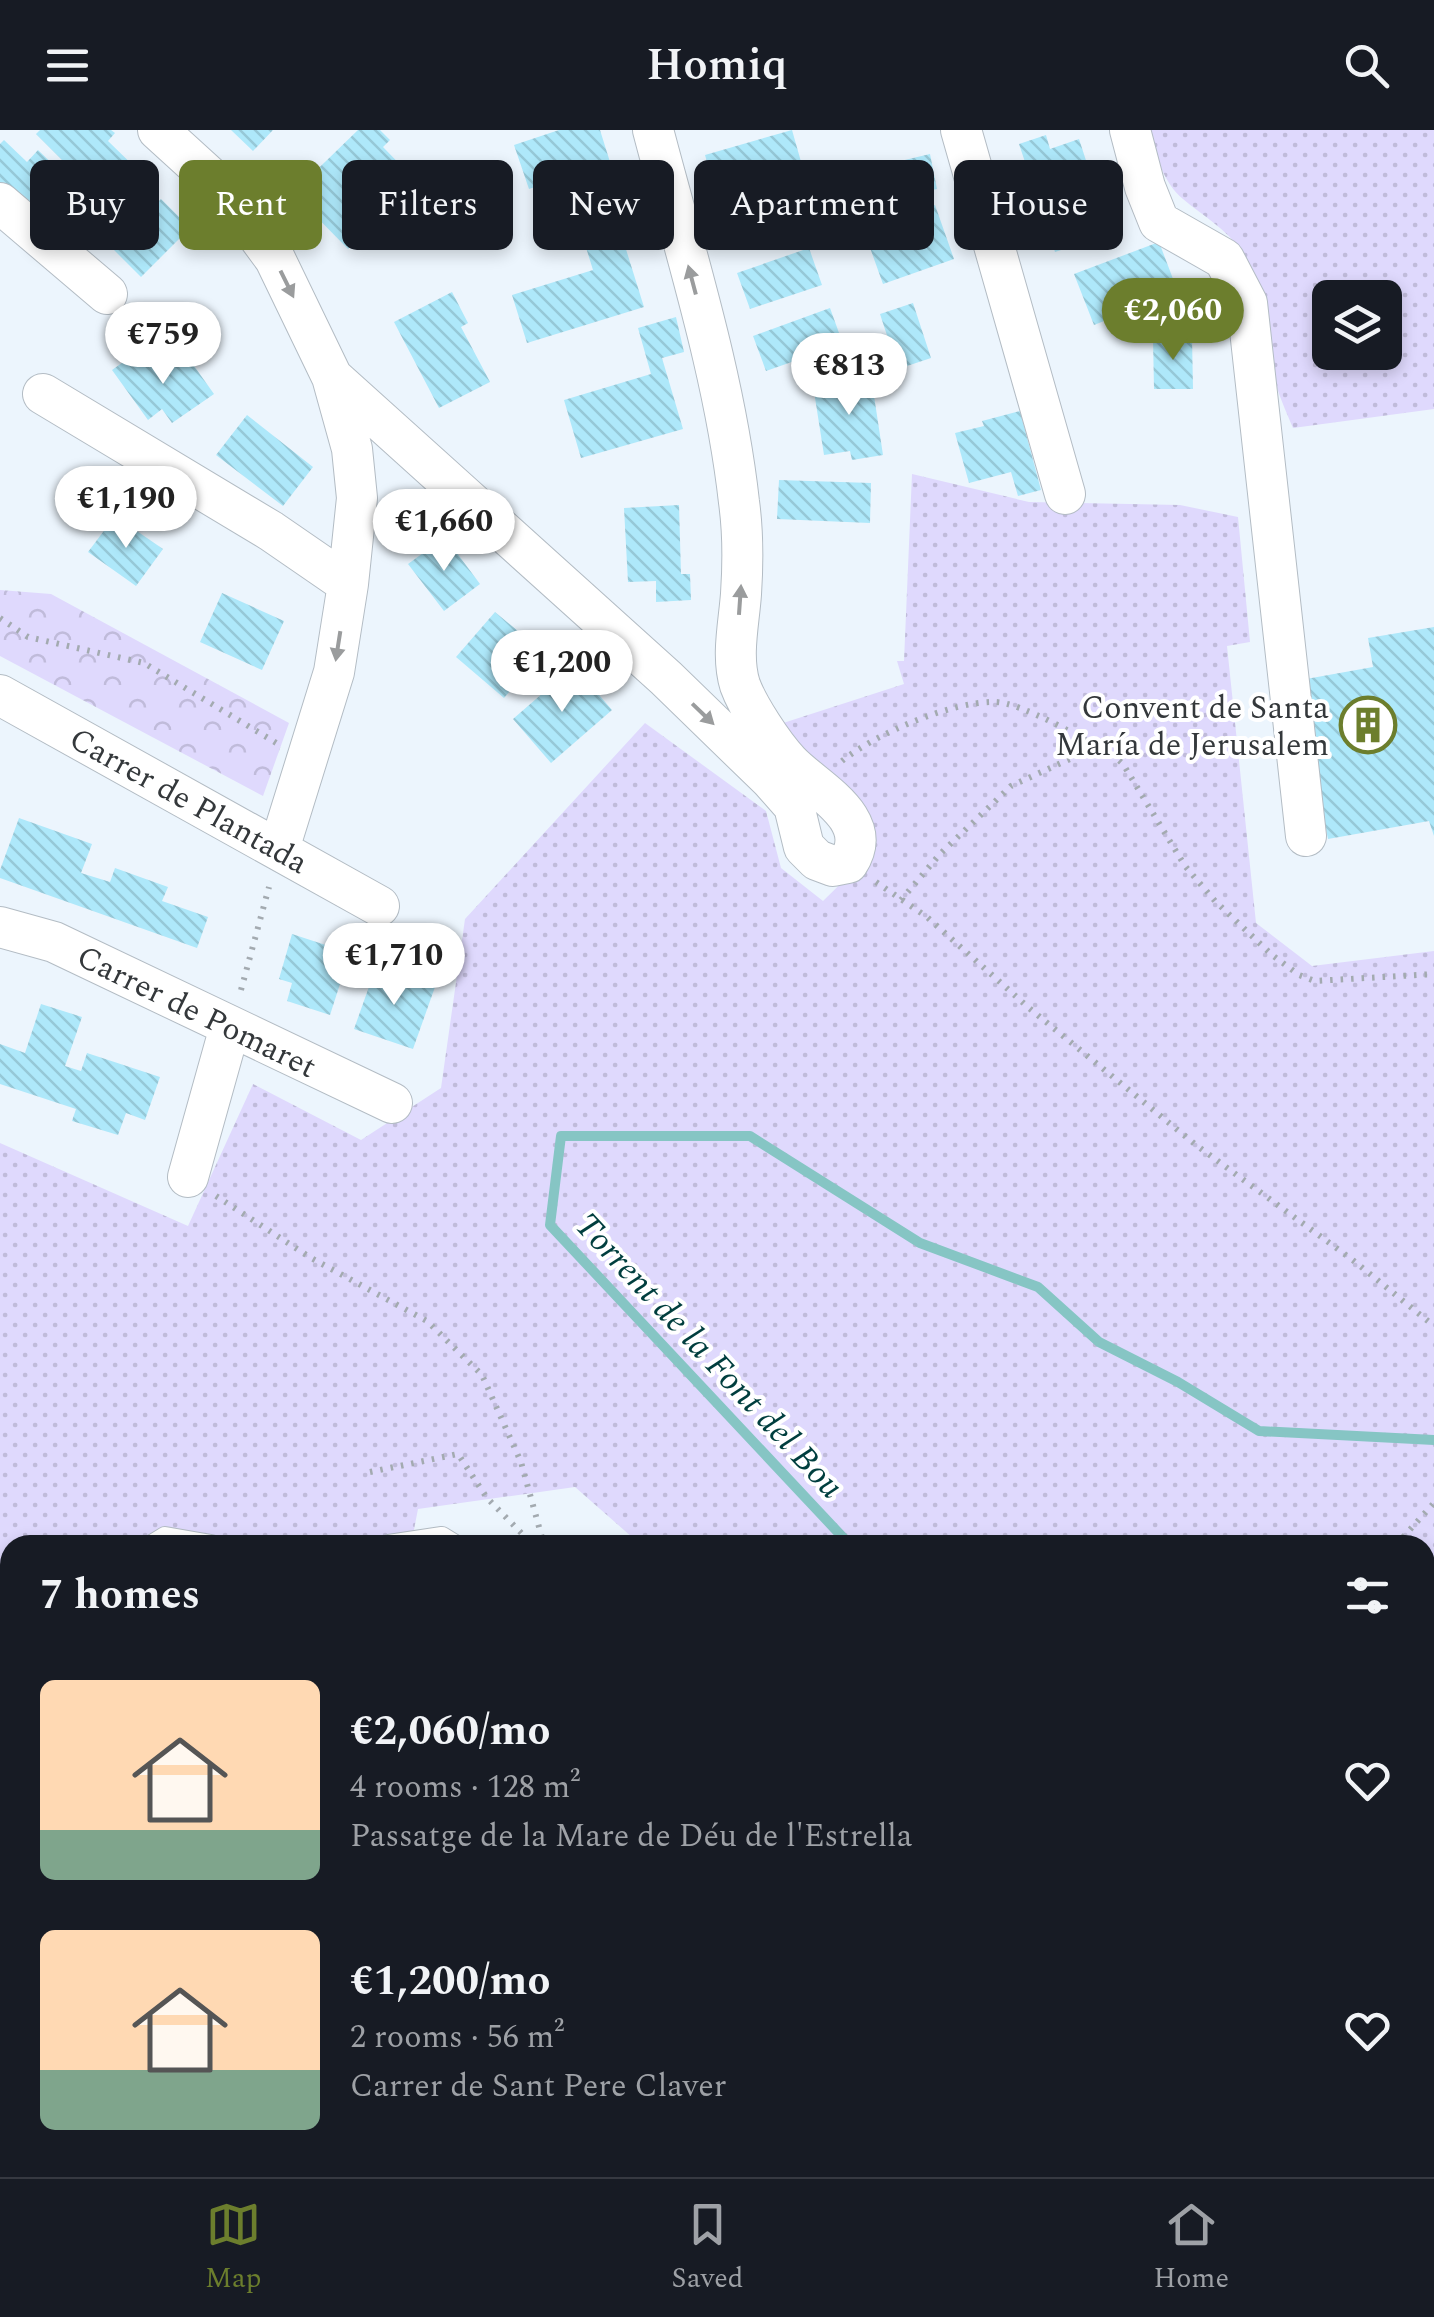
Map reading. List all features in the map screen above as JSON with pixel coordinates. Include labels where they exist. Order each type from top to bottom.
[{"type":"street","points":[[158,130],[225,191],[275,260],[332,377],[352,449],[357,498],[334,672],[274,868]]},
{"type":"street","points":[[332,377],[666,678],[758,768],[794,806],[804,847],[817,860],[833,866],[848,863],[855,839],[842,806],[787,761],[740,684],[736,642],[741,593],[740,504],[710,350],[653,130]]},
{"type":"street","points":[[961,130],[1065,494]]},
{"type":"street","points":[[1130,130],[1159,222],[1224,259],[1247,303],[1306,836]]},
{"type":"street","points":[[0,203],[107,294]]},
{"type":"street","points":[[43,394],[271,531],[348,584]]},
{"type":"street","name":"Carrer de Plantada","points":[[0,695],[274,868],[379,906]]},
{"type":"street","name":"Carrer de Pomaret","points":[[0,926],[54,942],[234,1014],[392,1103]]},
{"type":"street","points":[[188,1177],[234,1014]]},
{"type":"path","points":[[0,618],[28,637],[144,663],[280,745]]},
{"type":"path","points":[[837,764],[862,745],[910,723],[994,702],[1016,706],[1123,764],[1184,866],[1215,901],[1298,975],[1314,981],[1434,974]]},
{"type":"path","points":[[901,900],[940,854],[1011,786],[1096,746]]},
{"type":"path","points":[[848,863],[927,917],[1029,1008],[1196,1146],[1354,1261],[1434,1326]]},
{"type":"path","points":[[234,1014],[274,868]]},
{"type":"path","points":[[188,1177],[312,1258],[427,1321],[482,1375],[520,1462],[541,1535]]},
{"type":"path","points":[[370,1472],[458,1454],[488,1498],[523,1535]]},
{"type":"path","points":[[1405,1535],[1434,1503]]},
{"type":"path","points":[[726,2177],[752,2177]]},
{"type":"green space","points":[[1150,130],[1434,130],[1434,409],[1293,428],[1276,383],[1261,295],[1250,264],[1228,235],[1176,192],[1161,167]]},
{"type":"green space","points":[[912,474],[1029,502],[1180,505],[1238,517],[1250,642],[1227,646],[1256,923],[1312,966],[1434,951],[1434,1535],[630,1535],[575,1487],[418,1509],[413,1535],[0,1535],[0,1143],[188,1226],[253,1084],[361,1140],[441,1088],[465,919],[645,723],[766,811],[781,868],[823,901],[875,850],[854,803],[777,725],[904,684],[897,661],[904,661]]},
{"type":"green space","points":[[0,590],[51,594],[289,723],[263,796],[0,656]]},
{"type":"building","points":[[40,130],[111,130],[115,133],[108,141],[128,160],[62,160],[36,134]]},
{"type":"building","points":[[231,130],[273,130],[253,151]]},
{"type":"building","points":[[358,130],[380,130],[390,140],[383,147],[396,160],[342,160],[342,243],[322,223],[322,165]]},
{"type":"building","points":[[559,130],[600,130],[609,160],[533,160],[533,188],[529,189],[514,145]]},
{"type":"building","points":[[792,130],[801,160],[706,160],[705,155]]},
{"type":"building","points":[[1046,135],[1050,149],[1079,139],[1086,160],[1024,160],[1019,144]]},
{"type":"building","points":[[4,140],[27,162],[38,150],[48,160],[30,160],[30,215],[0,186],[0,144]]},
{"type":"building","points":[[930,154],[931,160],[905,160]]},
{"type":"building","points":[[159,201],[179,217],[179,239],[141,277],[114,250],[159,250]]},
{"type":"building","points":[[934,205],[954,259],[883,284],[871,250],[934,250]]},
{"type":"building","points":[[1159,242],[1178,292],[1094,325],[1074,274]]},
{"type":"building","points":[[587,250],[626,250],[644,307],[527,343],[512,295],[593,270]]},
{"type":"building","points":[[810,250],[822,285],[750,309],[737,273]]},
{"type":"building","points":[[452,292],[468,323],[461,327],[490,382],[439,408],[394,322]]},
{"type":"building","points":[[913,303],[931,358],[898,369],[880,314]]},
{"type":"building","points":[[830,308],[843,344],[766,371],[753,336]]},
{"type":"building","points":[[676,317],[684,352],[662,358],[683,429],[581,458],[564,400],[651,374],[638,328]]},
{"type":"building","points":[[1192,337],[1193,389],[1154,389],[1153,338]]},
{"type":"building","points":[[140,350],[159,376],[187,356],[214,394],[172,423],[162,409],[148,420],[112,370]]},
{"type":"building","points":[[871,376],[883,455],[852,460],[850,451],[824,455],[813,385]]},
{"type":"building","points":[[1020,411],[1041,490],[1018,496],[1011,472],[969,483],[955,433]]},
{"type":"building","points":[[247,415],[313,467],[283,506],[216,455]]},
{"type":"building","points":[[779,480],[871,483],[870,523],[777,519]]},
{"type":"building","points":[[679,505],[681,574],[690,574],[691,600],[656,602],[656,581],[628,582],[624,508]]},
{"type":"building","points":[[115,516],[163,549],[136,586],[88,552]]},
{"type":"building","points":[[445,537],[480,584],[444,611],[408,564]]},
{"type":"building","points":[[222,593],[284,621],[262,670],[200,642]]},
{"type":"building","points":[[495,612],[543,652],[504,698],[456,657]]},
{"type":"building","name":"Convent de Santa María de Jerusalem","points":[[1434,627],[1434,836],[1429,821],[1328,839],[1295,681],[1373,667],[1368,638]]},
{"type":"building","points":[[574,666],[612,710],[551,763],[513,719]]},
{"type":"building","points":[[19,818],[92,844],[81,873],[110,882],[115,868],[168,887],[162,901],[208,917],[197,948],[0,878]]},
{"type":"building","points":[[292,934],[350,953],[330,1015],[287,1001],[292,983],[279,979]]},
{"type":"building","points":[[376,967],[435,987],[413,1049],[354,1029]]},
{"type":"building","points":[[41,1004],[82,1017],[65,1066],[81,1071],[87,1053],[160,1077],[145,1120],[126,1113],[118,1135],[72,1121],[76,1109],[0,1084],[0,1044],[25,1053]]},
{"type":"waterway","name":"Torrent de la Font del Bou","points":[[841,1535],[550,1225],[561,1136],[750,1136],[920,1243],[1038,1287],[1099,1342],[1178,1382],[1259,1431],[1434,1440]]},
{"type":"place","name":"Convent de Santa María de Jerusalem","points":[[1368,725]]}]
